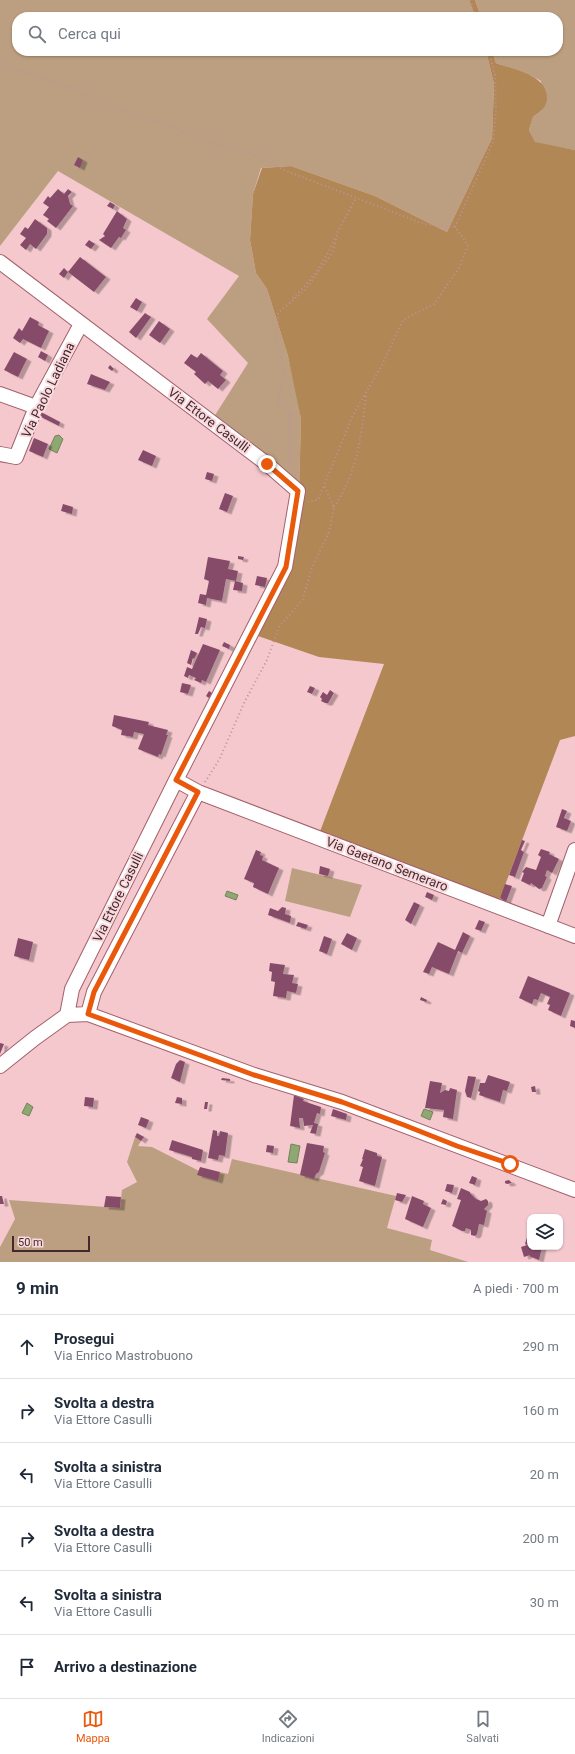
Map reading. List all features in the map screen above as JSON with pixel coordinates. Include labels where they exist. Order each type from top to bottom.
[{"type":"street","name":"Via Ettore Casulli","points":[[0,262],[267,464],[298,491],[286,567],[176,780],[72,989],[68,1015]]},
{"type":"street","name":"Via Paolo Ladiana","points":[[0,454],[16,457],[36,407],[81,324]]},
{"type":"street","points":[[0,394],[36,407]]},
{"type":"street","points":[[176,780],[198,792]]},
{"type":"street","name":"Via Ettore Casulli","points":[[88,1014],[94,992],[198,792]]},
{"type":"street","name":"Via Gaetano Semeraro","points":[[198,792],[575,936]]},
{"type":"street","points":[[548,926],[575,850]]},
{"type":"street","points":[[0,1066],[35,1038],[68,1015],[88,1014],[254,1075],[342,1102],[575,1190]]},
{"type":"path","points":[[470,0],[474,12]]},
{"type":"path","points":[[455,227],[493,142],[496,111],[495,74],[490,56]]},
{"type":"path","points":[[0,63],[75,89],[113,108],[141,115],[217,145],[248,153],[289,172],[424,224],[455,227],[468,245],[459,268],[434,304],[403,320],[382,365],[353,415],[318,500],[296,505]]},
{"type":"path","points":[[289,484],[293,469],[292,416],[278,402],[284,369],[277,340],[278,313],[305,290],[334,252],[338,231],[356,198]]},
{"type":"path","points":[[198,792],[219,760],[267,660],[279,627],[303,599],[311,570],[329,532],[334,507],[346,490],[359,451],[366,392]]},
{"type":"path","points":[[324,485],[334,507]]},
{"type":"shaded area","points":[[0,0],[469,0],[473,12],[12,12],[12,56],[487,56],[494,84],[492,138],[447,232],[375,196],[291,166],[261,168],[253,194],[250,240],[256,273],[267,289],[288,356],[296,389],[301,419],[299,493],[212,420],[248,363],[207,319],[239,276],[58,171],[0,246]]},
{"type":"shaded area","points":[[469,0],[475,0],[479,12],[473,12]]},
{"type":"shaded area","points":[[475,0],[575,0],[575,150],[535,143],[529,130],[533,117],[541,111],[541,81],[525,73],[496,63],[494,56],[563,56],[563,12],[479,12]]},
{"type":"shaded area","points":[[487,56],[494,56],[496,63],[536,78],[542,83],[546,90],[547,101],[541,111],[533,117],[529,130],[535,142],[575,150],[575,736],[560,740],[499,901],[319,834],[384,664],[319,657],[255,635],[288,566],[299,493],[301,419],[288,356],[267,289],[256,273],[250,240],[253,194],[262,168],[291,166],[375,196],[447,232],[492,138],[494,84]]},
{"type":"shaded area","points":[[59,435],[63,439],[57,453],[49,449],[55,436]]},
{"type":"shaded area","points":[[292,868],[362,885],[350,917],[285,901]]},
{"type":"shaded area","points":[[227,891],[238,895],[236,900],[225,896]]},
{"type":"shaded area","points":[[27,1103],[33,1107],[29,1116],[22,1113]]},
{"type":"shaded area","points":[[424,1109],[433,1112],[430,1120],[421,1116]]},
{"type":"shaded area","points":[[135,1137],[141,1141],[138,1146],[152,1147],[217,1180],[220,1172],[228,1174],[232,1159],[396,1196],[387,1228],[432,1240],[430,1250],[468,1262],[0,1262],[0,1247],[15,1219],[9,1200],[120,1208],[122,1190],[137,1182],[127,1162]]},
{"type":"shaded area","points":[[291,1144],[300,1146],[297,1163],[288,1162]]},
{"type":"building","points":[[78,157],[83,160],[80,168],[74,165]]},
{"type":"building","points":[[58,189],[64,194],[68,189],[72,192],[68,196],[70,204],[73,206],[56,228],[47,221],[49,219],[43,215],[49,207],[43,203],[48,196],[50,198]]},
{"type":"building","points":[[110,202],[115,205],[113,209],[107,206]]},
{"type":"building","points":[[117,211],[127,219],[123,228],[126,230],[121,238],[119,237],[111,248],[99,240],[105,236],[103,234]]},
{"type":"building","points":[[35,219],[47,228],[47,234],[36,249],[30,244],[26,250],[20,245],[26,238],[20,234],[25,227],[28,229]]},
{"type":"building","points":[[89,240],[95,244],[91,249],[85,245]]},
{"type":"building","points":[[80,257],[106,277],[94,292],[68,272]]},
{"type":"building","points":[[64,268],[68,272],[64,278],[59,274]]},
{"type":"building","points":[[136,298],[142,302],[137,311],[130,307]]},
{"type":"building","points":[[145,313],[151,317],[136,338],[129,332]]},
{"type":"building","points":[[30,317],[39,322],[38,325],[49,331],[41,348],[23,339],[20,343],[13,338],[19,328],[22,331]]},
{"type":"building","points":[[159,321],[170,329],[160,343],[149,335]]},
{"type":"building","points":[[41,351],[48,355],[45,361],[38,357]]},
{"type":"building","points":[[14,352],[27,359],[18,377],[4,370]]},
{"type":"building","points":[[201,353],[223,371],[220,375],[226,380],[218,389],[208,381],[205,384],[194,374],[196,372],[184,363],[191,354],[197,358]]},
{"type":"building","points":[[110,365],[114,369],[112,371],[108,368]]},
{"type":"building","points":[[91,374],[110,382],[105,390],[87,384]]},
{"type":"building","points":[[39,411],[60,422],[59,426],[39,416]]},
{"type":"building","points":[[34,438],[48,444],[43,457],[29,451]]},
{"type":"building","points":[[143,450],[156,456],[152,466],[138,460]]},
{"type":"building","points":[[207,472],[214,474],[212,481],[205,479]]},
{"type":"building","points":[[225,493],[233,496],[227,512],[219,509]]},
{"type":"building","points":[[63,504],[73,507],[72,514],[61,511]]},
{"type":"building","points":[[238,556],[244,557],[243,560],[238,559]]},
{"type":"building","points":[[208,557],[230,561],[228,569],[238,571],[236,581],[226,579],[222,601],[207,598],[206,605],[198,603],[200,594],[206,595],[209,581],[204,579]]},
{"type":"building","points":[[257,576],[267,578],[265,587],[255,585]]},
{"type":"building","points":[[235,581],[243,583],[242,591],[233,590]]},
{"type":"building","points":[[199,617],[207,619],[205,628],[201,627],[198,634],[195,634]]},
{"type":"building","points":[[224,642],[230,645],[229,649],[222,646]]},
{"type":"building","points":[[203,644],[220,650],[206,682],[202,680],[201,683],[194,680],[196,678],[189,675],[188,678],[184,676],[187,667],[192,669]]},
{"type":"building","points":[[191,650],[197,653],[194,659],[193,658],[191,665],[187,663]]},
{"type":"building","points":[[182,683],[191,685],[188,694],[180,692]]},
{"type":"building","points":[[310,686],[315,688],[312,694],[307,692]]},
{"type":"building","points":[[330,690],[334,693],[328,703],[321,701],[322,699],[320,697],[323,692],[327,695]]},
{"type":"building","points":[[209,691],[212,693],[209,698],[206,696]]},
{"type":"building","points":[[114,715],[149,722],[148,725],[168,730],[166,735],[168,735],[161,755],[159,754],[158,757],[138,749],[144,734],[134,732],[133,737],[121,735],[122,730],[112,726]]},
{"type":"building","points":[[562,809],[567,811],[564,818],[571,821],[567,831],[556,827]]},
{"type":"building","points":[[522,840],[525,841],[521,850],[524,852],[515,877],[509,875]]},
{"type":"building","points":[[541,849],[550,852],[549,854],[559,859],[552,873],[547,870],[545,876],[547,877],[542,888],[539,889],[531,883],[530,885],[521,881],[524,873],[522,872],[526,867],[536,870],[541,857],[538,855]]},
{"type":"building","points":[[256,850],[261,852],[260,855],[263,856],[262,860],[279,868],[268,894],[253,887],[254,883],[244,879]]},
{"type":"building","points":[[320,866],[330,869],[328,876],[319,874]]},
{"type":"building","points":[[505,884],[512,886],[506,902],[500,898]]},
{"type":"building","points":[[427,892],[434,895],[432,900],[425,897]]},
{"type":"building","points":[[414,902],[420,905],[411,924],[405,920]]},
{"type":"building","points":[[282,907],[286,908],[285,914],[291,916],[290,923],[268,915],[270,908],[278,911]]},
{"type":"building","points":[[479,920],[485,922],[481,931],[475,929]]},
{"type":"building","points":[[298,922],[308,925],[306,929],[296,926]]},
{"type":"building","points":[[463,932],[470,936],[462,953],[458,951],[449,974],[432,967],[429,974],[423,972],[438,942],[455,950]]},
{"type":"building","points":[[347,933],[357,938],[352,950],[341,944]]},
{"type":"building","points":[[324,936],[332,939],[327,954],[319,951]]},
{"type":"building","points":[[18,938],[33,942],[29,960],[14,956]]},
{"type":"building","points":[[270,963],[285,965],[283,974],[294,975],[292,983],[298,984],[296,993],[287,991],[286,998],[273,996],[275,982],[271,981],[272,972],[269,971]]},
{"type":"building","points":[[528,976],[570,993],[561,1016],[548,1010],[550,1005],[547,1004],[550,997],[541,993],[538,1000],[534,999],[532,1004],[519,998]]},
{"type":"building","points":[[421,997],[427,1000],[426,1002],[420,1000]]},
{"type":"building","points":[[571,1020],[575,1021],[575,1028],[570,1026]]},
{"type":"building","points":[[0,1043],[4,1044],[0,1054]]},
{"type":"building","points":[[180,1060],[185,1062],[180,1082],[171,1078],[176,1064]]},
{"type":"building","points":[[488,1075],[510,1082],[507,1091],[503,1090],[500,1102],[479,1095],[480,1092],[478,1091],[480,1083],[485,1083]]},
{"type":"building","points":[[468,1076],[476,1077],[471,1098],[467,1097],[465,1091]]},
{"type":"building","points":[[222,1078],[230,1079],[230,1081],[221,1080]]},
{"type":"building","points":[[430,1081],[442,1083],[440,1093],[445,1090],[449,1091],[450,1088],[457,1090],[453,1119],[443,1117],[444,1110],[425,1108]]},
{"type":"building","points":[[535,1086],[536,1092],[532,1092],[531,1087]]},
{"type":"building","points":[[294,1095],[304,1099],[303,1101],[321,1107],[320,1114],[317,1113],[314,1123],[318,1124],[316,1134],[310,1133],[313,1125],[304,1126],[303,1118],[299,1118],[300,1128],[290,1126]]},
{"type":"building","points":[[85,1097],[94,1098],[93,1107],[84,1106]]},
{"type":"building","points":[[177,1097],[182,1098],[182,1104],[175,1103]]},
{"type":"building","points":[[205,1102],[208,1102],[207,1109],[204,1109]]},
{"type":"building","points":[[333,1109],[347,1114],[346,1120],[331,1116]]},
{"type":"building","points":[[141,1117],[149,1120],[146,1128],[138,1125]]},
{"type":"building","points":[[213,1130],[217,1131],[217,1136],[219,1136],[220,1131],[228,1133],[225,1156],[219,1155],[218,1160],[208,1158]]},
{"type":"building","points":[[137,1133],[144,1137],[141,1141],[135,1137]]},
{"type":"building","points":[[172,1140],[203,1150],[201,1161],[169,1150]]},
{"type":"building","points":[[307,1143],[324,1146],[323,1152],[325,1153],[319,1172],[316,1174],[314,1179],[300,1175]]},
{"type":"building","points":[[267,1145],[274,1146],[273,1153],[266,1152]]},
{"type":"building","points":[[365,1149],[377,1153],[377,1156],[382,1157],[375,1186],[359,1181],[363,1167],[360,1166]]},
{"type":"building","points":[[200,1167],[220,1172],[218,1181],[197,1175]]},
{"type":"building","points":[[472,1176],[477,1178],[475,1185],[469,1183]]},
{"type":"building","points":[[509,1180],[512,1183],[505,1183],[505,1181]]},
{"type":"building","points":[[447,1184],[454,1185],[452,1193],[445,1191]]},
{"type":"building","points":[[461,1188],[470,1192],[476,1199],[481,1201],[486,1199],[488,1201],[488,1205],[484,1209],[487,1211],[484,1225],[479,1224],[477,1234],[475,1236],[471,1235],[471,1230],[466,1228],[465,1231],[462,1231],[452,1226],[461,1200],[457,1199]]},
{"type":"building","points":[[397,1193],[406,1195],[402,1202],[395,1200]]},
{"type":"building","points":[[0,1196],[2,1196],[4,1204],[0,1204]]},
{"type":"building","points":[[106,1196],[121,1197],[120,1208],[104,1207]]},
{"type":"building","points":[[412,1196],[424,1201],[423,1204],[431,1208],[423,1227],[405,1219]]},
{"type":"building","points":[[443,1199],[447,1201],[446,1205],[441,1204]]},
{"type":"building","points":[[527,1245],[527,1250],[541,1250],[539,1260],[529,1256],[530,1255],[524,1257],[521,1247]]},
{"type":"route","points":[[267,464],[298,491],[286,567],[176,780],[198,792],[94,992],[88,1014],[254,1075],[342,1102],[457,1146],[510,1164]]}]
